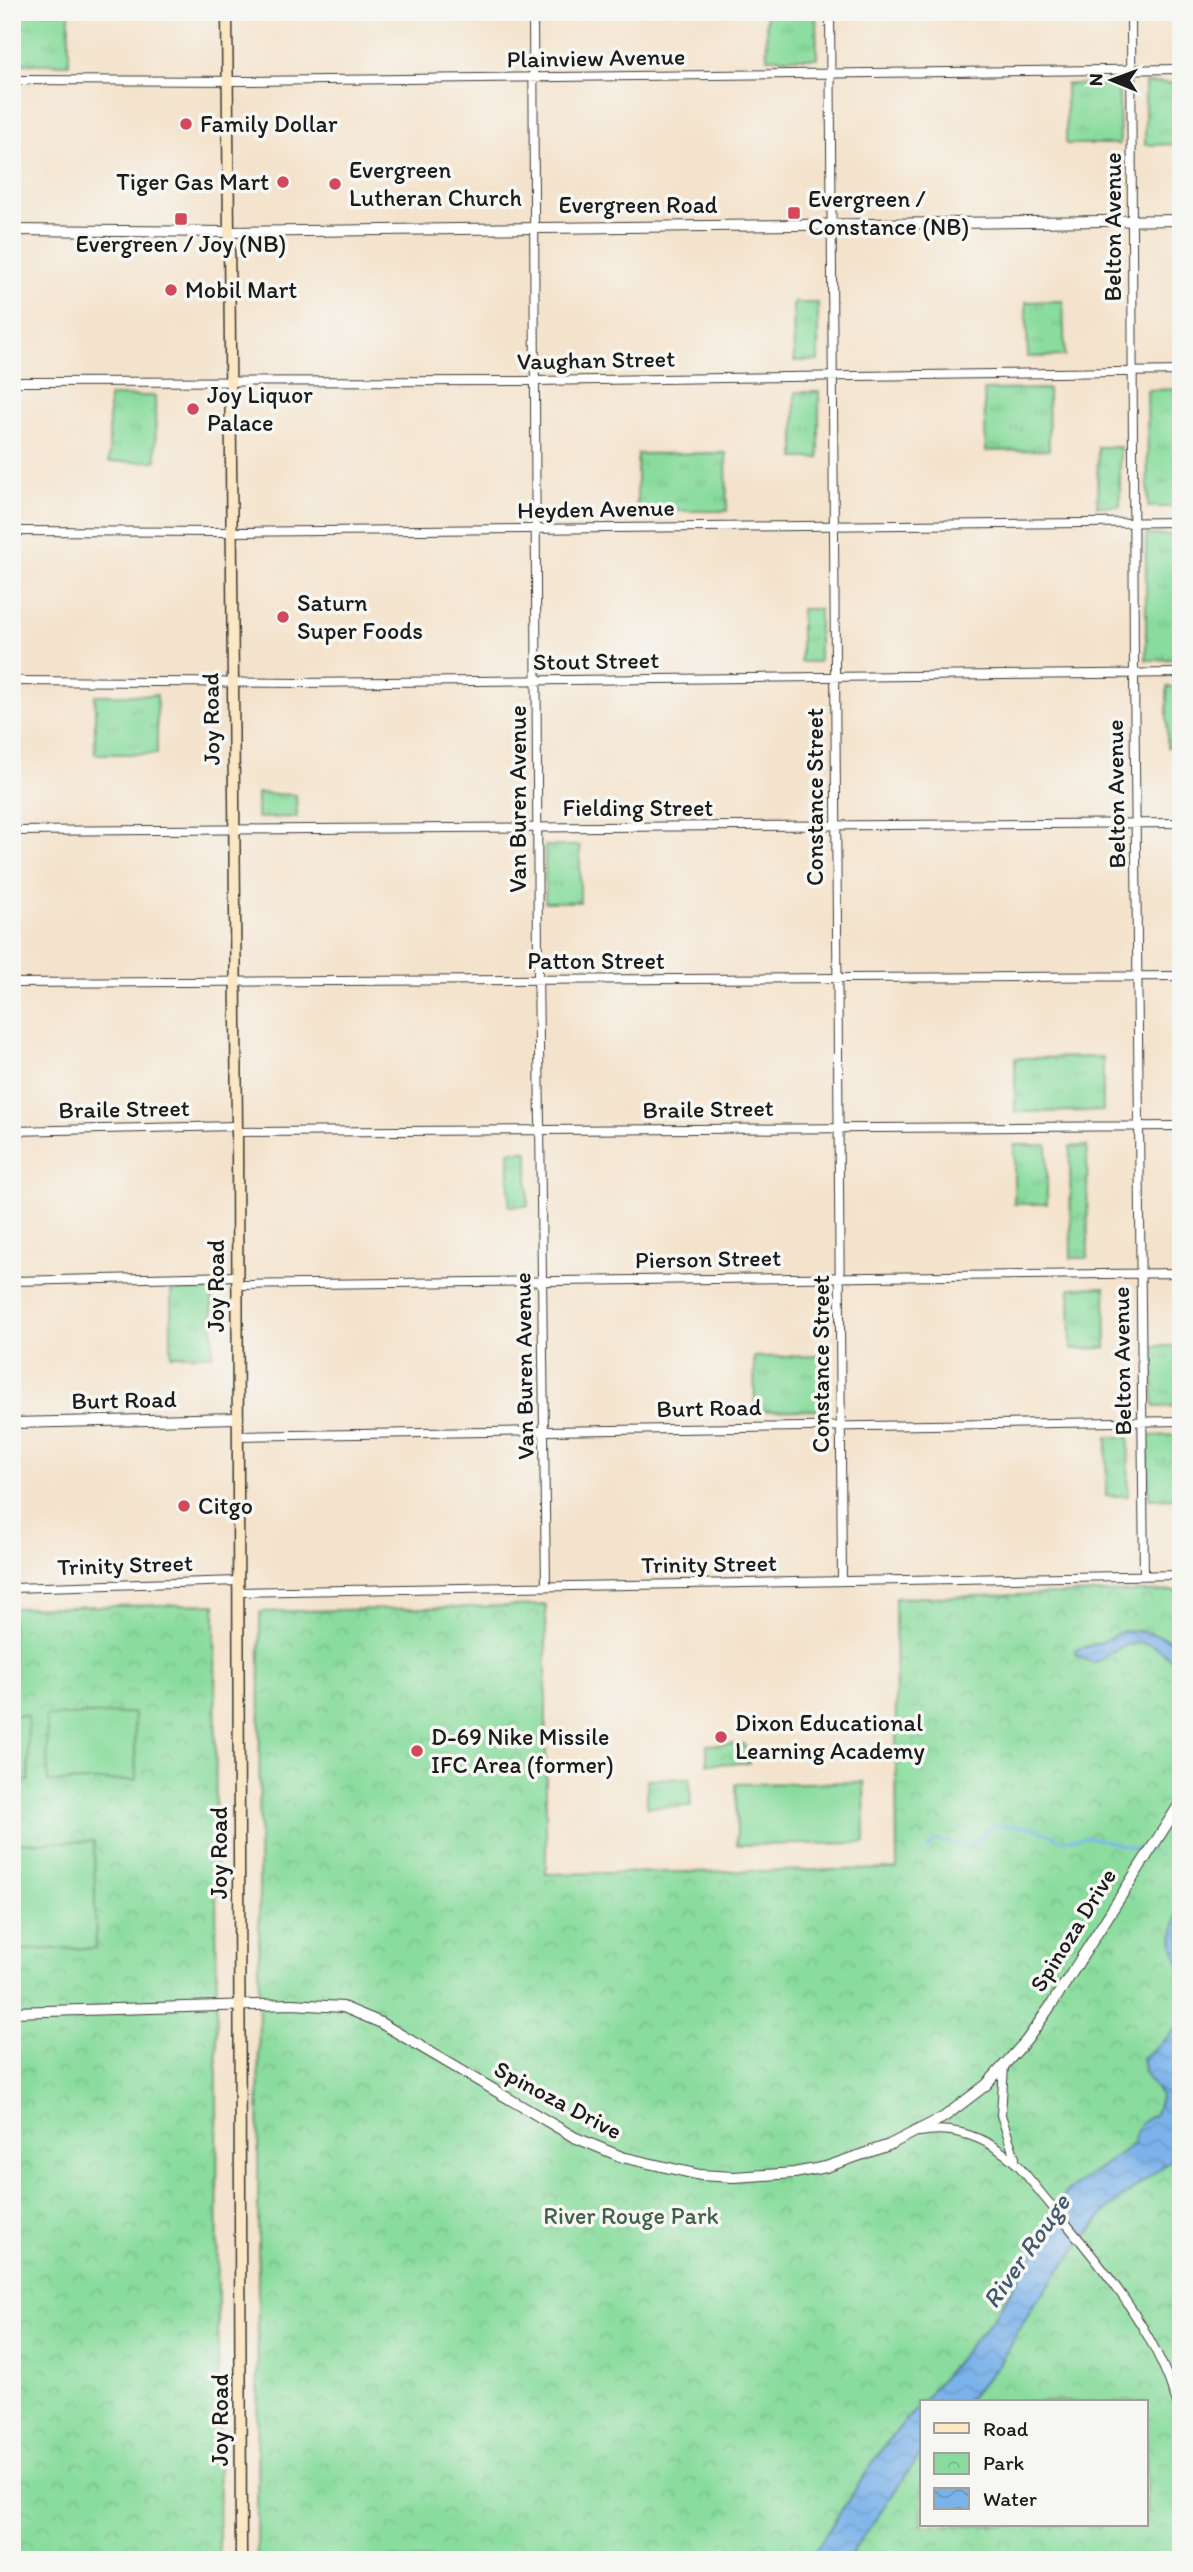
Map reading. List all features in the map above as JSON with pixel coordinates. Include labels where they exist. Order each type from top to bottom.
[{"type":"main road","name":"Joy Road","points":[[227,12],[239,1587],[241,2560]]},
{"type":"street","name":"Van Buren Avenue","points":[[533,12],[539,1131],[546,1586]]},
{"type":"street","name":"Constance Street","points":[[830,12],[835,979],[842,1581]]},
{"type":"street","name":"Belton Avenue","points":[[1131,12],[1136,976],[1144,1576]]},
{"type":"street","name":"Plainview Avenue","points":[[12,80],[227,81],[1181,69]]},
{"type":"street","name":"Evergreen Road","points":[[12,230],[228,232],[1181,219]]},
{"type":"street","name":"Vaughan Street","points":[[12,382],[535,381],[1181,371]]},
{"type":"street","name":"Heyden Avenue","points":[[12,531],[230,532],[1181,522]]},
{"type":"street","name":"Stout Street","points":[[12,681],[536,681],[1181,673]]},
{"type":"street","name":"Fielding Street","points":[[12,831],[1181,823]]},
{"type":"street","name":"Patton Street","points":[[12,983],[1181,976]]},
{"type":"street","name":"Braile Street","points":[[12,1131],[539,1131],[837,1126],[1181,1126]]},
{"type":"street","name":"Pierson Street","points":[[12,1281],[541,1281],[839,1275],[1181,1273]]},
{"type":"street","name":"Burt Road","points":[[12,1423],[237,1418]]},
{"type":"street","name":"Burt Road","points":[[238,1436],[1181,1421]]},
{"type":"street","name":"Trinity Street","points":[[12,1588],[546,1586],[1181,1575]]},
{"type":"street","name":"Spinoza Drive","points":[[12,2011],[318,2004],[358,2011],[576,2138],[622,2157],[673,2171],[734,2177],[794,2173],[858,2157],[914,2133],[966,2102],[1004,2066],[1052,2004],[1181,1802]]},
{"type":"street","points":[[1004,2066],[1001,2115],[1007,2141],[1019,2166],[1139,2322],[1170,2381],[1181,2420]]},
{"type":"street","points":[[914,2133],[943,2130],[972,2135],[996,2147],[1019,2166]]},
{"type":"green space","points":[[12,12],[69,12],[69,64],[12,64]]},
{"type":"green space","points":[[766,12],[816,12],[817,58],[767,58]]},
{"type":"green space","points":[[1145,83],[1181,83],[1181,144],[1145,145]]},
{"type":"green space","points":[[1066,84],[1119,84],[1120,144],[1066,144]]},
{"type":"green space","points":[[1063,301],[1065,356],[1028,357],[1026,302]]},
{"type":"green space","points":[[793,303],[818,303],[818,361],[794,361]]},
{"type":"green space","points":[[1048,389],[1049,450],[986,451],[984,390]]},
{"type":"green space","points":[[1181,389],[1181,507],[1148,507],[1147,390]]},
{"type":"green space","points":[[795,392],[819,392],[819,458],[795,458]]},
{"type":"green space","points":[[109,396],[155,396],[156,461],[109,462]]},
{"type":"green space","points":[[1098,447],[1120,447],[1120,506],[1097,506]]},
{"type":"green space","points":[[726,453],[727,511],[637,511],[637,454]]},
{"type":"green space","points":[[1146,535],[1181,535],[1181,659],[1146,660]]},
{"type":"green space","points":[[801,609],[819,609],[819,662],[801,662]]},
{"type":"green space","points":[[1167,687],[1181,687],[1181,747],[1167,747]]},
{"type":"green space","points":[[95,695],[157,695],[157,754],[95,754]]},
{"type":"green space","points":[[257,793],[296,795],[297,817],[257,818]]},
{"type":"green space","points":[[545,846],[580,846],[580,902],[545,902]]},
{"type":"green space","points":[[1103,1057],[1103,1111],[1015,1112],[1015,1058]]},
{"type":"green space","points":[[1014,1145],[1047,1145],[1047,1204],[1014,1204]]},
{"type":"green space","points":[[1087,1146],[1088,1258],[1071,1258],[1070,1147]]},
{"type":"green space","points":[[509,1151],[528,1151],[528,1206],[509,1206]]},
{"type":"green space","points":[[1105,1287],[1106,1348],[1071,1349],[1070,1288]]},
{"type":"green space","points":[[212,1290],[213,1355],[171,1355],[171,1291]]},
{"type":"green space","points":[[1153,1346],[1181,1346],[1181,1406],[1154,1407]]},
{"type":"green space","points":[[827,1356],[828,1410],[755,1411],[754,1357]]},
{"type":"green space","points":[[1181,1435],[1181,1498],[1149,1499],[1147,1436]]},
{"type":"green space","points":[[1107,1437],[1129,1437],[1128,1496],[1106,1496]]},
{"type":"green space","name":"River Rouge Park","points":[[1181,1591],[1181,2560],[257,2560],[260,1612],[546,1605],[546,1874],[897,1869],[895,1598]]},
{"type":"green space","points":[[215,1604],[219,2560],[12,2560],[12,1608]]},
{"type":"green space","points":[[134,1713],[136,1780],[48,1782],[46,1716]]},
{"type":"green space","points":[[12,1715],[27,1715],[29,1781],[12,1782]]},
{"type":"green space","points":[[744,1744],[744,1748],[750,1748],[750,1763],[707,1764],[707,1745]]},
{"type":"green space","points":[[690,1778],[691,1806],[647,1807],[647,1779]]},
{"type":"green space","points":[[864,1782],[865,1843],[737,1845],[736,1784]]},
{"type":"green space","points":[[94,1841],[96,1948],[12,1950],[12,1843]]},
{"type":"water","points":[[1125,1630],[1154,1634],[1175,1643],[1181,1648],[1181,1671],[1160,1650],[1145,1644],[1126,1645],[1095,1662],[1076,1655],[1075,1650],[1100,1643]]},
{"type":"water","points":[[1181,1903],[1181,1965],[1173,1942]]},
{"type":"water","points":[[1181,2020],[1181,2152],[1105,2212],[1035,2303],[997,2367],[967,2400],[923,2400],[994,2317],[1029,2262],[1040,2235],[1065,2193],[1133,2144],[1139,2126],[1155,2114],[1161,2095],[1145,2075],[1142,2058],[1170,2036]]},
{"type":"water","points":[[920,2404],[920,2455],[847,2560],[809,2560],[883,2447]]},
{"type":"waterway","points":[[927,1849],[936,1840],[970,1847],[989,1828],[997,1825],[1032,1827],[1062,1840],[1090,1837],[1147,1852]]},
{"type":"waterway","points":[[1170,1859],[1181,1862]]},
{"type":"waterway","points":[[537,2555],[562,2560]]},
{"type":"place","name":"Family Dollar","points":[[186,124]]},
{"type":"place","name":"Tiger Gas Mart","points":[[283,182]]},
{"type":"place","name":"Evergreen Lutheran Church","points":[[335,184]]},
{"type":"place","name":"Evergreen / Constance (NB)","points":[[794,213]]},
{"type":"place","name":"Evergreen / Joy (NB)","points":[[181,219]]},
{"type":"place","name":"Mobil Mart","points":[[171,290]]},
{"type":"place","name":"Joy Liquor Palace","points":[[193,409]]},
{"type":"place","name":"Saturn Super Foods","points":[[283,617]]},
{"type":"place","name":"Citgo","points":[[184,1506]]},
{"type":"place","name":"Dixon Educational Learning Academy","points":[[721,1737]]},
{"type":"place","name":"D-69 Nike Missile IFC Area (former)","points":[[417,1751]]},
{"type":"water label","name":"River Rouge","points":[[1026,2251]]}]
